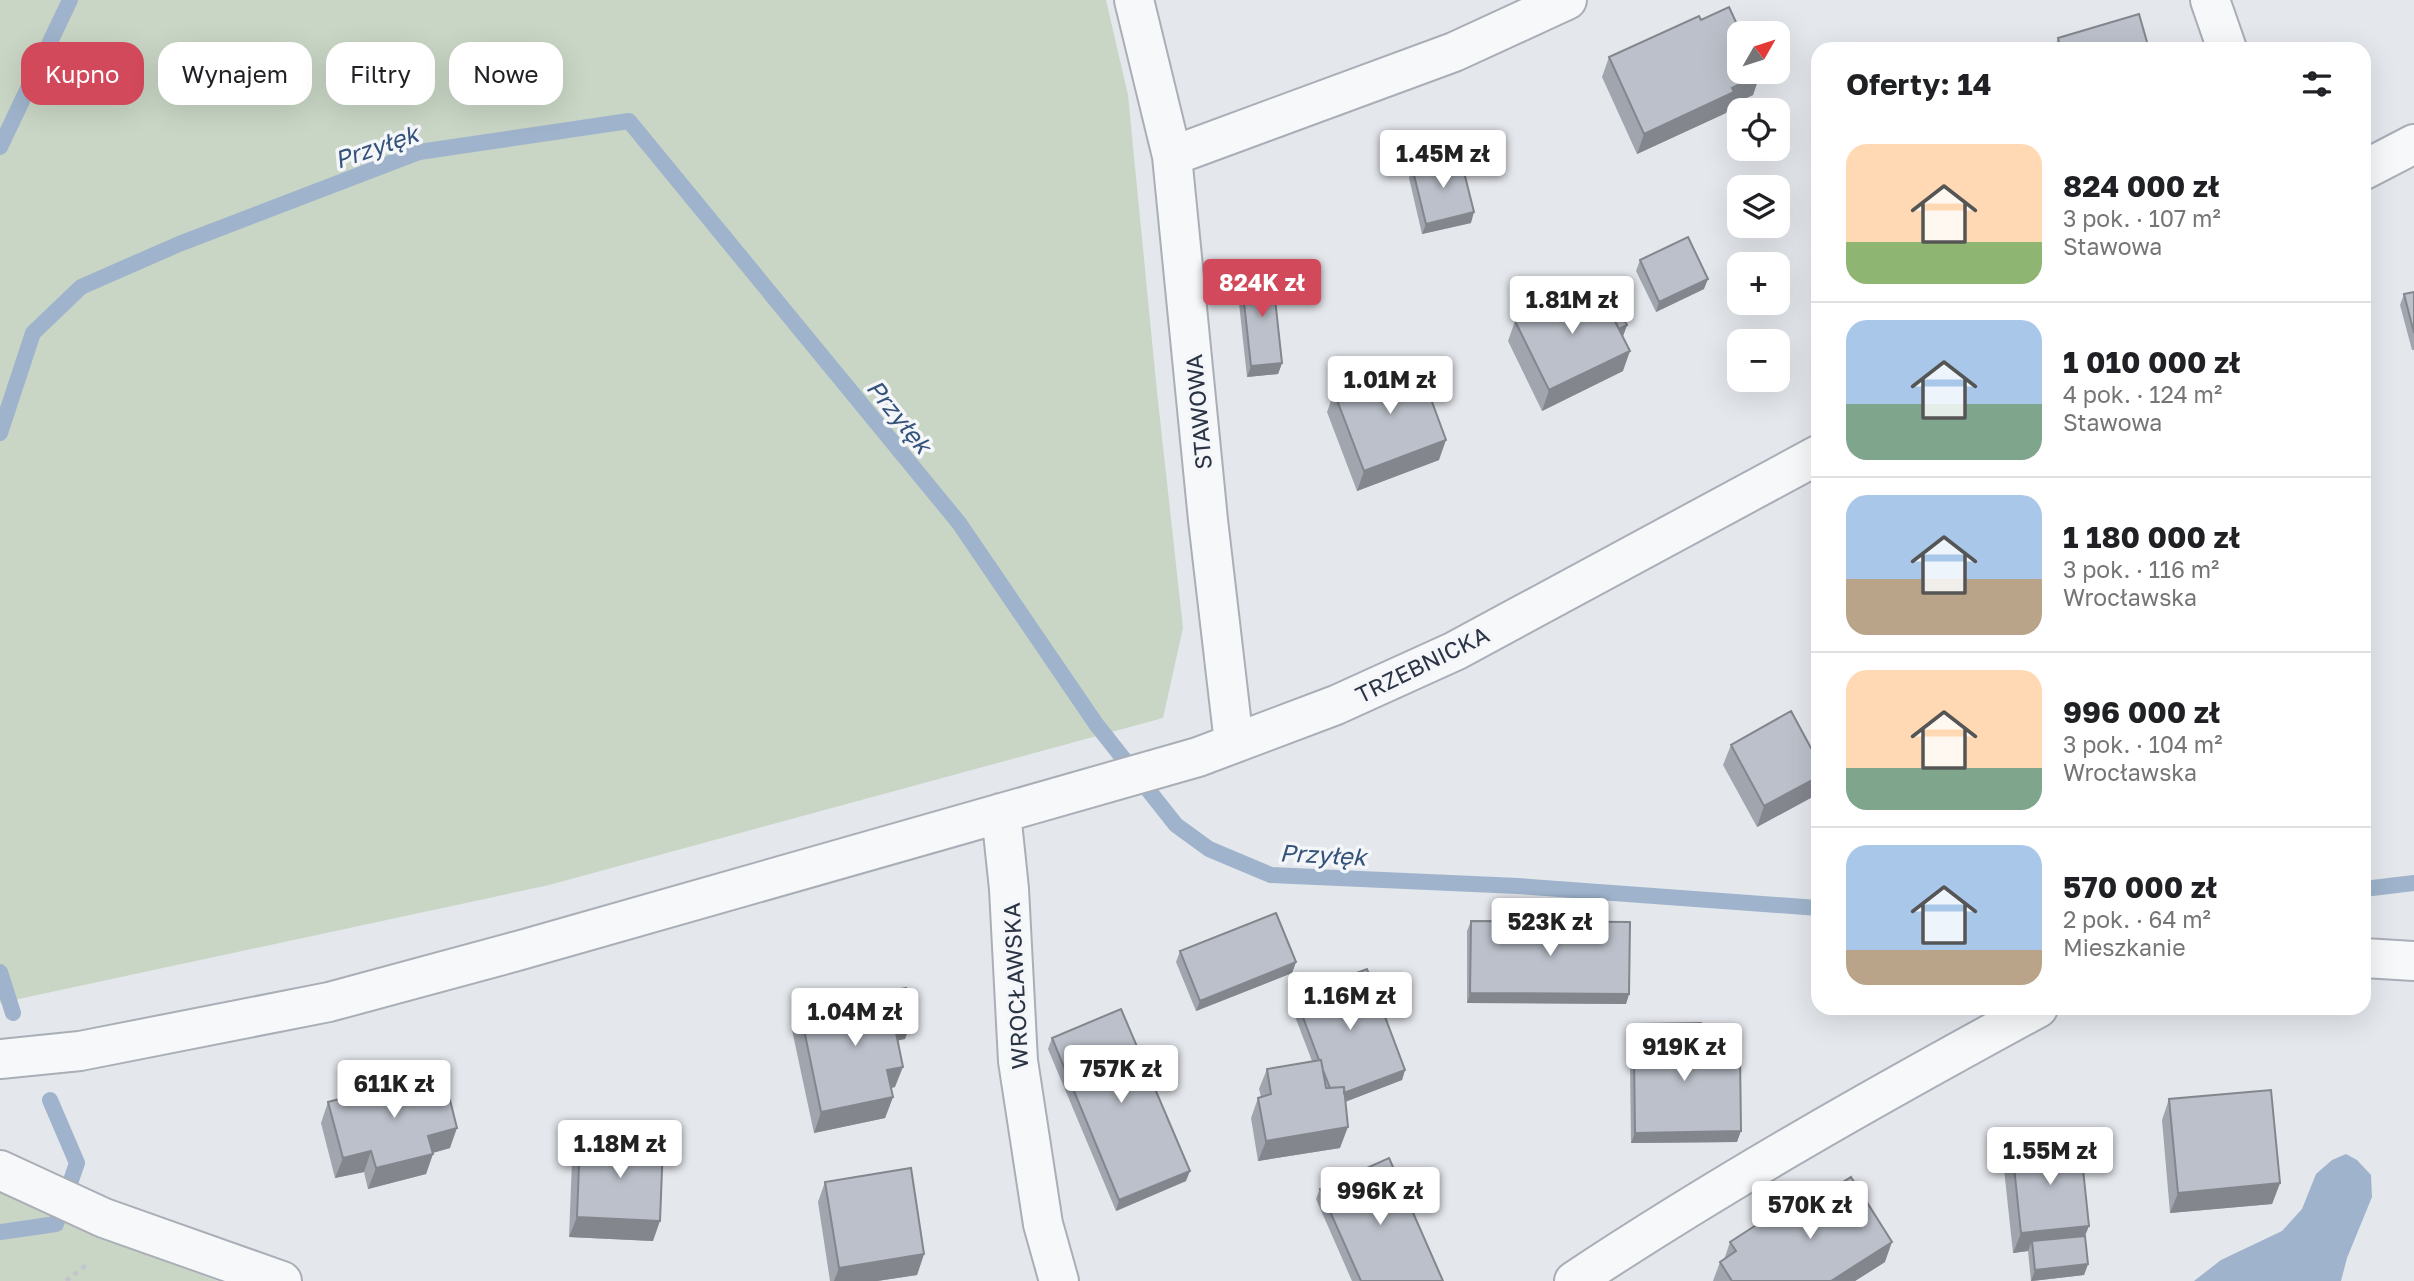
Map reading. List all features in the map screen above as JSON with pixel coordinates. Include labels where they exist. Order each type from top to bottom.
[{"type":"street","name":"STAWOWA","points":[[1133,0],[1172,156],[1208,520],[1234,744]]},
{"type":"street","points":[[1172,156],[1454,52],[1567,0]]},
{"type":"street","points":[[2210,0],[2225,42]]},
{"type":"street","points":[[2371,166],[2414,144]]},
{"type":"street","name":"TRZEBNICKA","points":[[0,1059],[80,1051],[329,1002],[1198,757],[1336,705],[1455,651],[1811,459]]},
{"type":"street","name":"WROCŁAWSKA","points":[[1001,813],[1009,889],[1018,1061],[1043,1224],[1059,1281]]},
{"type":"street","points":[[2371,958],[2414,961]]},
{"type":"street","points":[[1574,1281],[1660,1224],[2025,1015]]},
{"type":"street","points":[[0,1170],[104,1217],[282,1281]]},
{"type":"green space","points":[[0,0],[1106,0],[1128,95],[1183,628],[1163,718],[549,885],[0,1003]]},
{"type":"green space","points":[[0,1186],[96,1236],[218,1281],[0,1281]]},
{"type":"water","points":[[2346,1154],[2357,1160],[2371,1175],[2372,1197],[2347,1258],[2341,1281],[2194,1281],[2221,1260],[2282,1231],[2302,1209],[2316,1174],[2332,1160]]},
{"type":"building","points":[[1729,7],[1735,21],[1727,21],[1727,84],[1740,84],[1732,88],[1734,92],[1644,134],[1609,57],[1699,16],[1701,20]]},
{"type":"building","points":[[2139,14],[2147,42],[2059,42],[2058,38]]},
{"type":"building","points":[[1460,156],[1474,212],[1426,224],[1412,167]]},
{"type":"building","points":[[1688,237],[1708,279],[1659,302],[1640,260]]},
{"type":"building","points":[[1272,271],[1282,363],[1251,366],[1241,275]]},
{"type":"building","points":[[1595,282],[1630,351],[1549,390],[1515,321]]},
{"type":"building","points":[[2414,292],[2414,333],[2404,294]]},
{"type":"building","points":[[1611,295],[1627,325],[1619,329],[1604,299]]},
{"type":"building","points":[[1417,361],[1446,440],[1364,471],[1334,392]]},
{"type":"building","points":[[1791,711],[1811,748],[1811,781],[1764,806],[1731,745]]},
{"type":"building","points":[[1276,913],[1296,962],[1200,1001],[1180,951]]},
{"type":"building","points":[[1471,921],[1630,922],[1629,994],[1470,993]]},
{"type":"building","points":[[1367,969],[1405,1070],[1344,1093],[1344,1087],[1330,1088],[1295,996]]},
{"type":"building","points":[[906,988],[913,1018],[894,1023],[903,1067],[887,1070],[893,1097],[821,1112],[800,1010]]},
{"type":"building","points":[[1121,1009],[1190,1171],[1119,1200],[1052,1038]]},
{"type":"building","points":[[1701,1023],[1701,1054],[1740,1053],[1741,1131],[1635,1133],[1634,1054],[1639,1055],[1639,1024]]},
{"type":"building","points":[[1321,1060],[1326,1088],[1344,1087],[1348,1127],[1266,1141],[1258,1098],[1271,1094],[1267,1069]]},
{"type":"building","points":[[443,1072],[457,1128],[428,1136],[433,1154],[376,1168],[371,1151],[343,1158],[328,1102]]},
{"type":"building","points":[[2271,1090],[2280,1183],[2178,1193],[2169,1099]]},
{"type":"building","points":[[580,1140],[663,1144],[660,1221],[577,1217]]},
{"type":"building","points":[[2080,1141],[2089,1226],[2021,1233],[2012,1148]]},
{"type":"building","points":[[1389,1158],[1443,1281],[1361,1281],[1320,1189]]},
{"type":"building","points":[[911,1168],[924,1254],[839,1268],[825,1182]]},
{"type":"building","points":[[1851,1177],[1892,1242],[1831,1281],[1732,1281],[1720,1262],[1736,1251],[1730,1242],[1781,1209],[1787,1218]]},
{"type":"building","points":[[2085,1236],[2088,1264],[2035,1270],[2032,1241]]},
{"type":"waterway","points":[[0,147],[70,0]]},
{"type":"waterway","name":"Przyłęk","points":[[0,433],[33,333],[81,287],[179,244],[419,152],[629,121],[959,523],[1096,724],[1176,825],[1209,849],[1271,875],[1518,886],[1811,907]]},
{"type":"waterway","name":"Przyłęk","points":[[2371,888],[2414,883]]},
{"type":"waterway","name":"Przyłęk","points":[[0,972],[13,1013]]},
{"type":"waterway","name":"Przyłęk","points":[[0,1232],[56,1224],[77,1163],[50,1100]]}]
